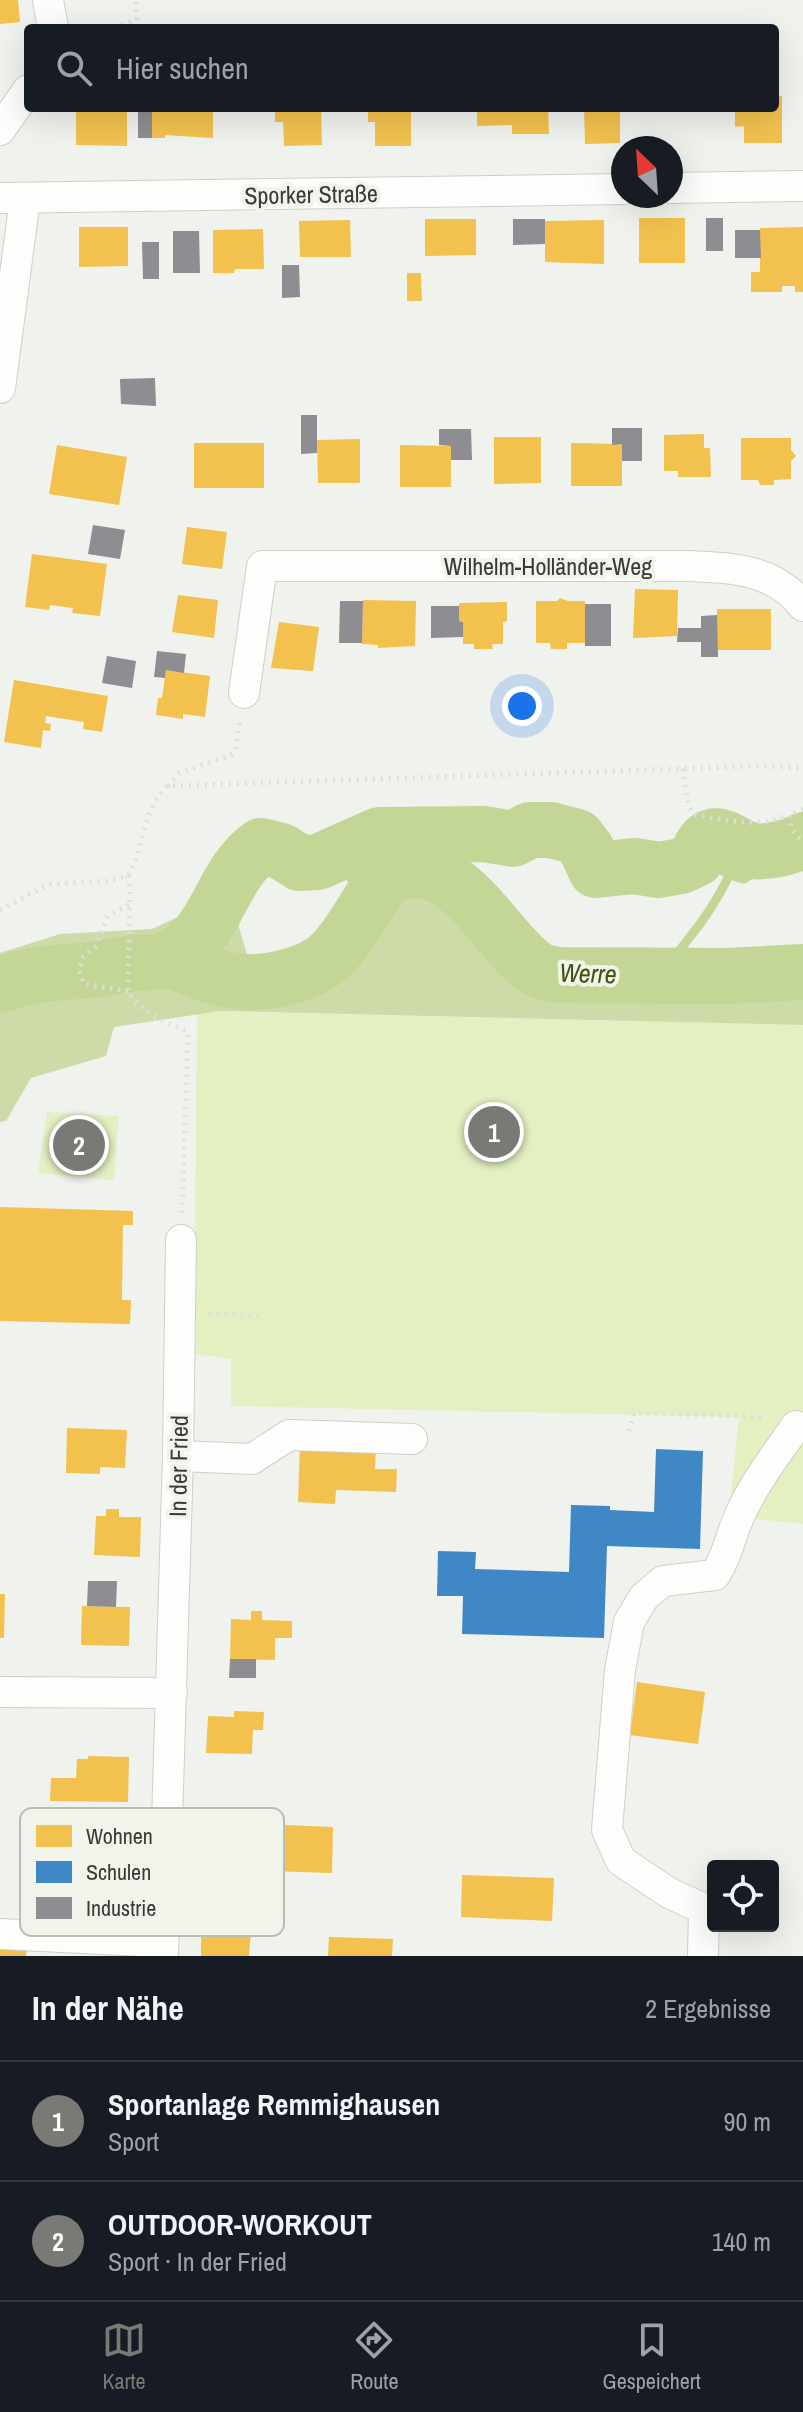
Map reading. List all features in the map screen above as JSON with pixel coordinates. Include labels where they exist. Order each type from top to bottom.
[{"type":"street","points":[[48,0],[52,24]]},
{"type":"street","points":[[0,130],[24,96]]},
{"type":"street","points":[[683,188],[803,186]]},
{"type":"street","name":"Sporker Straße","points":[[12,198],[611,189]]},
{"type":"street","points":[[0,388],[12,198]]},
{"type":"street","name":"Wilhelm-Holländer-Weg","points":[[244,693],[262,566],[687,566],[742,569],[790,590],[803,606]]},
{"type":"street","name":"In der Fried","points":[[168,1808],[181,1240]]},
{"type":"street","points":[[703,1956],[704,1909],[669,1893],[621,1861],[607,1830],[620,1670],[629,1622],[644,1597],[663,1581],[715,1575],[727,1556],[738,1518],[756,1483],[796,1426]]},
{"type":"street","points":[[178,1456],[252,1459],[289,1435],[412,1439]]},
{"type":"street","points":[[0,1692],[172,1693]]},
{"type":"street","points":[[0,1934],[20,1936]]},
{"type":"street","points":[[22,1936],[163,1949]]},
{"type":"path","points":[[124,24],[137,19],[136,0]]},
{"type":"path","points":[[181,1240],[188,1032],[137,1004],[128,991],[128,876],[135,863],[149,810],[157,796],[179,773],[226,758],[236,750]]},
{"type":"path","points":[[167,786],[760,766],[803,768]]},
{"type":"path","points":[[683,769],[688,803],[693,814],[733,823],[772,822],[803,809]]},
{"type":"path","points":[[789,815],[792,830],[803,842]]},
{"type":"path","points":[[0,910],[49,884],[107,881],[128,876]]},
{"type":"path","points":[[128,991],[84,984],[79,971],[83,957],[95,947],[108,916],[130,904]]},
{"type":"path","points":[[180,1311],[261,1316]]},
{"type":"path","points":[[629,1431],[634,1413],[770,1418],[796,1426]]},
{"type":"green space","points":[[376,859],[454,862],[552,957],[803,963],[803,1025],[220,1011],[114,1027],[106,1056],[31,1078],[6,1121],[0,1122],[0,953],[60,934],[152,929],[229,893],[248,958],[292,965]]},
{"type":"green space","points":[[197,1011],[803,1025],[803,1524],[729,1516],[739,1417],[231,1406],[231,1359],[194,1354]]},
{"type":"green space","points":[[47,1112],[119,1116],[114,1180],[38,1173]]},
{"type":"building: Wohnen","points":[[0,0],[18,0],[20,22],[0,24]]},
{"type":"building: Wohnen","points":[[779,96],[782,96],[782,143],[744,143],[744,126],[735,127],[735,112],[779,112]]},
{"type":"building: Wohnen","points":[[76,112],[127,112],[127,146],[76,145]]},
{"type":"building: Wohnen","points":[[152,112],[213,112],[213,138],[165,135],[165,138],[152,138]]},
{"type":"building: Wohnen","points":[[275,112],[321,112],[322,145],[284,146],[283,122],[275,122]]},
{"type":"building: Wohnen","points":[[368,112],[411,112],[411,146],[375,146],[375,122],[368,122]]},
{"type":"building: Wohnen","points":[[477,112],[548,112],[549,134],[512,134],[512,125],[477,126]]},
{"type":"building: Wohnen","points":[[584,112],[620,112],[620,136],[611,136],[611,143],[585,144]]},
{"type":"building: Wohnen","points":[[639,218],[685,218],[685,263],[639,263]]},
{"type":"building: Wohnen","points":[[425,219],[476,219],[476,255],[425,256]]},
{"type":"building: Wohnen","points":[[350,220],[351,257],[300,257],[299,221]]},
{"type":"building: Wohnen","points":[[604,220],[604,264],[545,262],[545,221]]},
{"type":"building: Wohnen","points":[[79,227],[128,227],[128,266],[79,267]]},
{"type":"building: Wohnen","points":[[803,227],[803,292],[795,292],[795,286],[782,286],[782,292],[751,292],[751,272],[760,272],[760,228]]},
{"type":"building: Wohnen","points":[[263,229],[264,269],[213,273],[213,230]]},
{"type":"building: Wohnen","points":[[407,273],[421,273],[422,301],[407,301]]},
{"type":"building: Wohnen","points":[[704,434],[704,448],[710,448],[711,477],[678,477],[678,471],[664,471],[664,435]]},
{"type":"building: Wohnen","points":[[494,437],[541,437],[541,483],[494,484]]},
{"type":"building: Wohnen","points":[[741,438],[791,438],[791,450],[796,456],[791,461],[791,479],[774,480],[774,485],[760,485],[758,480],[741,480]]},
{"type":"building: Wohnen","points":[[360,439],[360,483],[318,483],[317,440]]},
{"type":"building: Wohnen","points":[[194,443],[264,443],[264,488],[194,488]]},
{"type":"building: Wohnen","points":[[571,443],[622,444],[622,486],[571,486]]},
{"type":"building: Wohnen","points":[[57,445],[127,457],[119,505],[49,494]]},
{"type":"building: Wohnen","points":[[400,445],[451,446],[451,487],[400,487]]},
{"type":"building: Wohnen","points":[[187,527],[227,532],[222,569],[182,564]]},
{"type":"building: Wohnen","points":[[32,554],[107,564],[100,616],[72,613],[73,608],[50,605],[49,610],[25,607]]},
{"type":"building: Wohnen","points":[[635,589],[678,590],[677,636],[633,638]]},
{"type":"building: Wohnen","points":[[178,595],[218,600],[214,638],[172,632]]},
{"type":"building: Wohnen","points":[[560,598],[585,601],[585,643],[567,643],[567,649],[551,649],[550,643],[536,643],[536,601],[557,601]]},
{"type":"building: Wohnen","points":[[363,600],[416,601],[415,646],[378,648],[378,645],[362,644]]},
{"type":"building: Wohnen","points":[[507,602],[503,644],[492,644],[493,649],[474,649],[474,644],[463,644],[459,603]]},
{"type":"building: Wohnen","points":[[717,609],[771,609],[771,650],[717,650]]},
{"type":"building: Wohnen","points":[[279,622],[319,627],[313,671],[271,668]]},
{"type":"building: Wohnen","points":[[166,670],[210,676],[205,717],[183,714],[183,719],[156,715]]},
{"type":"building: Wohnen","points":[[14,680],[108,696],[102,732],[83,729],[84,722],[46,716],[45,723],[51,724],[50,731],[43,730],[41,748],[4,742]]},
{"type":"building: Wohnen","points":[[0,1207],[133,1211],[133,1225],[123,1225],[122,1300],[131,1300],[130,1324],[0,1321]]},
{"type":"building: Wohnen","points":[[67,1428],[127,1430],[125,1468],[100,1467],[100,1474],[66,1473]]},
{"type":"building: Wohnen","points":[[300,1443],[376,1446],[375,1469],[397,1469],[396,1492],[336,1490],[335,1504],[298,1502]]},
{"type":"building: Wohnen","points":[[106,1509],[119,1509],[119,1517],[141,1517],[140,1557],[94,1555],[96,1516],[106,1516]]},
{"type":"building: Wohnen","points":[[0,1594],[5,1594],[4,1638],[0,1638]]},
{"type":"building: Wohnen","points":[[82,1606],[130,1607],[129,1646],[81,1645]]},
{"type":"building: Wohnen","points":[[251,1611],[262,1611],[262,1620],[292,1621],[292,1638],[275,1638],[275,1660],[230,1659],[231,1619],[251,1620]]},
{"type":"building: Wohnen","points":[[637,1682],[705,1692],[698,1744],[630,1735]]},
{"type":"building: Wohnen","points":[[234,1711],[264,1712],[263,1730],[253,1730],[252,1754],[206,1753],[208,1716],[234,1717]]},
{"type":"building: Wohnen","points":[[88,1756],[129,1757],[128,1802],[50,1801],[51,1778],[76,1778],[77,1759],[88,1759]]},
{"type":"building: Wohnen","points":[[284,1825],[333,1827],[332,1873],[284,1871]]},
{"type":"building: Wohnen","points":[[462,1875],[554,1878],[552,1921],[461,1917]]},
{"type":"building: Wohnen","points":[[201,1936],[251,1936],[249,1956],[201,1956]]},
{"type":"building: Wohnen","points":[[329,1937],[393,1939],[392,1956],[328,1956]]},
{"type":"building: Wohnen","points":[[0,1949],[27,1949],[26,1956],[0,1956]]},
{"type":"building: Schulen","points":[[656,1449],[703,1451],[700,1549],[607,1546],[604,1638],[462,1634],[463,1596],[437,1596],[438,1551],[476,1552],[475,1569],[569,1572],[571,1505],[654,1512]]},
{"type":"building: Industrie","points":[[138,112],[152,112],[152,138],[138,138]]},
{"type":"building: Industrie","points":[[706,218],[723,218],[723,251],[706,251]]},
{"type":"building: Industrie","points":[[513,219],[545,219],[545,244],[513,245]]},
{"type":"building: Industrie","points":[[735,230],[760,230],[761,258],[735,258]]},
{"type":"building: Industrie","points":[[173,231],[199,231],[200,273],[173,273]]},
{"type":"building: Industrie","points":[[142,242],[159,242],[159,279],[143,279]]},
{"type":"building: Industrie","points":[[282,265],[299,265],[300,297],[282,298]]},
{"type":"building: Industrie","points":[[155,378],[156,406],[121,404],[120,379]]},
{"type":"building: Industrie","points":[[301,415],[317,415],[317,453],[301,454]]},
{"type":"building: Industrie","points":[[612,428],[642,428],[642,461],[622,461],[622,444],[612,445]]},
{"type":"building: Industrie","points":[[439,429],[471,429],[472,460],[451,460],[451,446],[439,445]]},
{"type":"building: Industrie","points":[[93,525],[125,530],[120,559],[88,554]]},
{"type":"building: Industrie","points":[[340,601],[363,601],[362,643],[339,643]]},
{"type":"building: Industrie","points":[[585,604],[611,604],[611,646],[585,646]]},
{"type":"building: Industrie","points":[[431,606],[459,606],[463,637],[431,638]]},
{"type":"building: Industrie","points":[[717,615],[718,657],[701,657],[701,642],[677,642],[678,628],[701,628],[701,616]]},
{"type":"building: Industrie","points":[[157,651],[186,654],[184,673],[166,670],[165,678],[154,677]]},
{"type":"building: Industrie","points":[[107,656],[136,661],[132,688],[102,683]]},
{"type":"building: Industrie","points":[[88,1581],[117,1581],[116,1607],[87,1606]]},
{"type":"building: Industrie","points":[[230,1659],[256,1659],[256,1678],[229,1678]]},
{"type":"waterway","name":"Werre","points":[[0,985],[39,975],[170,958],[199,935],[236,873],[261,846],[281,851],[300,863],[318,862],[379,835],[484,834],[513,839],[530,830],[551,830],[577,837],[596,870],[634,866],[659,870],[681,866],[696,859],[702,846],[714,836],[753,851],[786,847],[803,840]]},
{"type":"waterway","name":"Werre","points":[[696,859],[744,879],[793,847]]},
{"type":"waterway","name":"Werre","points":[[325,859],[373,894]]},
{"type":"waterway","name":"Werre","points":[[168,959],[213,976],[240,982],[270,981],[301,973],[335,951],[383,880],[407,871],[429,872],[449,881],[468,896],[518,952],[534,967],[545,972],[557,975],[726,976],[803,972]]},
{"type":"waterway","points":[[656,976],[701,923],[730,874]]},
{"type":"place","name":"Sportanlage Remmighausen","points":[[494,1132]]},
{"type":"place","name":"OUTDOOR-WORKOUT","points":[[79,1145]]}]
